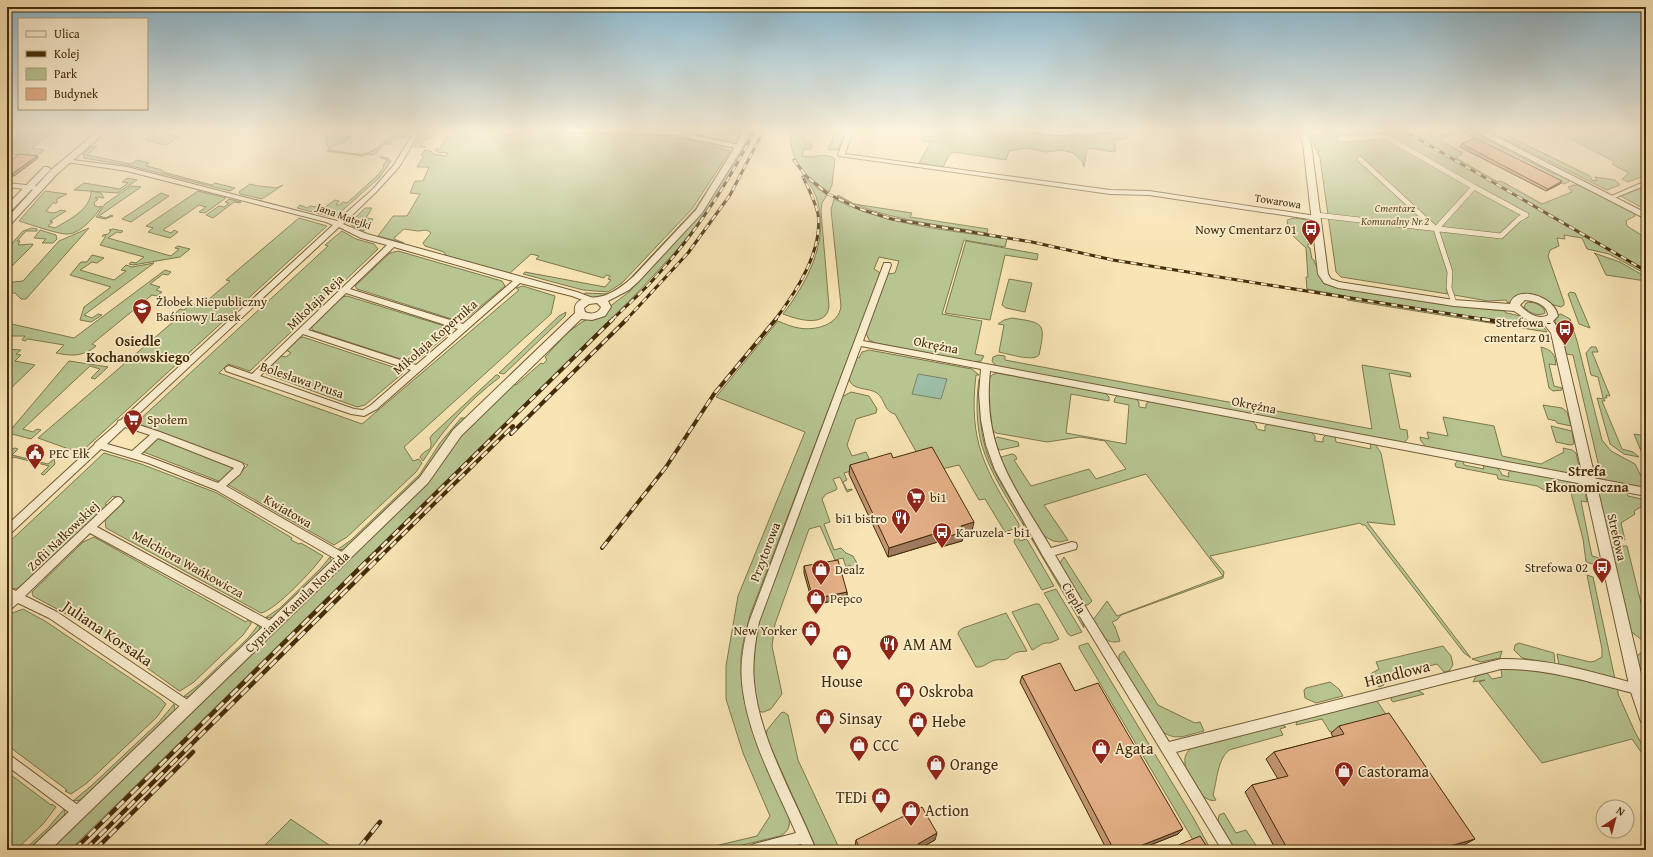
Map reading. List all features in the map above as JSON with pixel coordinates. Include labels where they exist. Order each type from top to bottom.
[{"type":"street","points":[[7,210],[46,170]]},
{"type":"street","points":[[7,223],[57,170]]},
{"type":"street","name":"Jana Matejki","points":[[131,170],[338,224],[359,234],[392,244],[598,302]]},
{"type":"street","points":[[7,531],[121,423],[338,224],[393,170]]},
{"type":"street","points":[[582,312],[598,302],[624,293],[699,211],[725,170]]},
{"type":"street","name":"Towarowa","points":[[950,170],[1110,192],[1149,193],[1316,217],[1310,170]]},
{"type":"street","points":[[1372,170],[1436,229],[1450,272],[1449,288],[1454,303]]},
{"type":"street","points":[[1444,170],[1526,215],[1519,219],[1501,236],[1316,217],[1323,274],[1327,281],[1338,285],[1454,303],[1517,308],[1527,316],[1540,320],[1546,320],[1553,316],[1553,312],[1542,301],[1523,297],[1516,301],[1517,308]]},
{"type":"street","points":[[1555,170],[1646,216]]},
{"type":"street","points":[[1610,198],[1646,183]]},
{"type":"street","points":[[7,185],[38,189]]},
{"type":"street","points":[[1436,229],[1474,187]]},
{"type":"street","name":"Mikołaja Reja","points":[[254,377],[392,244]]},
{"type":"street","name":"Przytorowa","points":[[810,850],[756,726],[748,688],[747,656],[754,622],[887,265]]},
{"type":"street","name":"Mikołaja Kopernika","points":[[368,412],[518,280]]},
{"type":"street","name":"Jana Matejki","points":[[541,286],[570,297],[582,312]]},
{"type":"street","points":[[344,290],[464,328]]},
{"type":"street","points":[[582,312],[601,314],[604,312],[598,302]]},
{"type":"street","name":"Cypriana Kamila Norwida","points":[[39,850],[424,480],[457,433],[547,347],[582,320],[582,312]]},
{"type":"street","name":"Strefowa","points":[[1546,320],[1551,324],[1556,333],[1637,689],[1646,717]]},
{"type":"street","points":[[302,331],[417,369]]},
{"type":"street","name":"Okrężna","points":[[858,343],[1646,492]]},
{"type":"street","name":"Ciepła","points":[[986,367],[984,389],[985,424],[990,449],[1000,470],[1047,553],[1229,850]]},
{"type":"street","name":"Bolesława Prusa","points":[[229,369],[354,412],[368,412]]},
{"type":"street","points":[[121,423],[157,434],[239,466],[237,470],[219,487]]},
{"type":"street","points":[[134,455],[157,434]]},
{"type":"street","name":"Kwiatowa","points":[[98,446],[134,455],[219,487],[343,558]]},
{"type":"street","name":"Zofii Nałkowskiej","points":[[7,606],[118,501]]},
{"type":"street","name":"Melchiora Wańkowicza","points":[[90,528],[272,627]]},
{"type":"street","points":[[1047,553],[1072,546]]},
{"type":"street","name":"Juliana Korsaka","points":[[7,592],[53,615],[188,707]]},
{"type":"street","name":"Handlowa","points":[[1166,749],[1501,664],[1529,663],[1550,666],[1637,689]]},
{"type":"street","points":[[7,759],[78,812]]},
{"type":"street","name":"Ciepła","points":[[1206,813],[1221,850]]},
{"type":"street","points":[[754,850],[805,837]]},
{"type":"green space","points":[[147,170],[162,170],[163,172],[212,185],[215,183],[235,188],[230,191]]},
{"type":"green space","points":[[382,170],[385,170],[379,178],[336,216],[332,217],[297,208],[300,205],[307,208],[310,206],[324,208],[335,200],[339,201],[336,205],[343,202],[347,203]]},
{"type":"green space","points":[[428,170],[718,170],[692,209],[622,283],[608,292],[583,290],[523,274],[525,272],[605,287],[611,280],[608,279],[610,276],[606,275],[604,278],[536,259],[539,256],[531,254],[509,274],[447,257],[444,252],[425,246],[423,243],[431,233],[427,230],[418,231],[404,229],[394,239],[404,243],[378,236],[393,216],[407,216],[420,194],[410,193],[415,181],[423,181]]},
{"type":"green space","points":[[721,170],[696,210],[628,284],[607,297],[590,298],[583,295],[585,293],[609,294],[625,284],[695,209]]},
{"type":"green space","points":[[727,170],[733,170],[702,218],[658,271],[634,296],[70,850],[46,850],[347,560],[451,446],[514,384],[516,385],[541,363],[543,364],[547,360],[545,357],[567,333],[582,322],[609,307],[629,292],[702,211]]},
{"type":"green space","points":[[802,170],[834,170],[832,185],[829,192],[812,180]]},
{"type":"green space","name":"Cmentarz Komunalny Nr 2","points":[[1322,170],[1477,170],[1498,182],[1501,181],[1542,204],[1572,192],[1568,187],[1574,185],[1582,186],[1634,212],[1635,216],[1626,222],[1627,226],[1646,238],[1641,242],[1646,245],[1646,274],[1609,254],[1587,249],[1582,238],[1564,235],[1565,239],[1557,238],[1559,246],[1550,250],[1548,256],[1564,302],[1564,305],[1561,307],[1550,304],[1541,299],[1513,300],[1508,303],[1506,300],[1488,301],[1454,295],[1449,288],[1446,288],[1448,294],[1341,277],[1336,272]]},
{"type":"green space","points":[[1536,170],[1546,170],[1567,178],[1569,182],[1563,184]]},
{"type":"green space","points":[[1567,170],[1578,170],[1590,176],[1592,180],[1597,181],[1595,177],[1615,180],[1620,185],[1607,190]]},
{"type":"green space","points":[[1623,170],[1646,170],[1646,175],[1628,182],[1622,179],[1629,173]]},
{"type":"green space","points":[[127,178],[137,180],[118,193],[74,190],[84,183],[120,189],[128,183],[122,182]]},
{"type":"green space","points":[[806,178],[827,195],[822,203],[821,211],[829,306],[827,313],[823,318],[817,320],[803,320],[783,314],[792,302],[807,276],[818,247],[821,218],[815,193]]},
{"type":"green space","points":[[250,184],[276,188],[283,185],[262,199],[240,194],[239,192]]},
{"type":"green space","points":[[131,186],[141,187],[99,216],[106,218],[111,215],[113,216],[105,219],[96,217],[105,204]]},
{"type":"green space","points":[[1646,186],[1646,210],[1621,196]]},
{"type":"green space","points":[[45,191],[67,194],[57,199],[57,203],[53,203],[46,211],[53,213],[60,210],[66,211],[50,221],[53,222],[48,226],[55,228],[78,214],[83,209],[90,198],[91,191],[101,193],[104,198],[95,198],[98,199],[94,203],[95,206],[102,206],[87,224],[72,233],[62,234],[19,221]]},
{"type":"green space","points":[[198,191],[226,198],[205,213],[199,212],[206,207],[199,205],[163,230],[171,233],[174,230],[178,232],[170,238],[148,232],[153,228],[146,226]]},
{"type":"green space","points":[[161,193],[169,196],[131,222],[122,219]]},
{"type":"green space","points":[[838,195],[851,203],[837,196]]},
{"type":"green space","points":[[229,199],[241,202],[234,202],[213,218],[206,215],[219,206],[224,207],[229,203],[225,202]]},
{"type":"green space","points":[[834,199],[855,208],[897,221],[941,230],[1007,239],[1005,247],[964,240],[942,314],[982,321],[975,354],[984,356],[981,361],[973,362],[875,343],[869,340],[866,333],[887,276],[888,274],[895,273],[899,261],[879,257],[874,269],[880,274],[750,615],[743,641],[741,678],[744,698],[755,738],[788,813],[789,827],[786,832],[780,836],[722,850],[698,850],[757,836],[770,816],[743,753],[726,699],[726,666],[738,596],[805,432],[716,397],[778,321],[796,328],[805,329],[825,325],[836,318],[839,313],[841,306],[831,210]]},
{"type":"green space","points":[[855,204],[912,213],[910,217],[988,229],[987,233],[930,224],[873,211]]},
{"type":"green space","points":[[365,208],[372,208],[366,218],[373,219],[368,226],[369,227],[363,231],[350,223]]},
{"type":"green space","points":[[299,218],[327,226],[80,453],[38,438],[174,321],[169,319],[180,309],[184,310],[192,304],[201,306],[230,281],[226,280]]},
{"type":"green space","points":[[1294,218],[1307,220],[1311,223],[1310,244],[1308,244],[1308,247],[1310,248],[1312,259],[1314,260],[1324,282],[1465,307],[1505,311],[1506,313],[1523,317],[1541,325],[1547,332],[1347,300],[1346,296],[1307,289],[1306,277],[1308,277],[1306,248],[1289,232],[1287,220]]},
{"type":"green space","points":[[32,228],[37,229],[37,231],[26,231],[17,241],[20,241],[18,245],[33,244],[32,246],[7,271],[7,249],[23,231]]},
{"type":"green space","points":[[89,228],[26,299],[21,299],[15,293],[7,293],[7,288],[13,282],[23,281],[59,241]]},
{"type":"green space","points":[[113,229],[123,231],[121,233],[117,232],[108,238],[171,256],[179,249],[175,248],[178,246],[190,249],[180,257],[133,265],[129,264],[131,262],[136,263],[144,257],[100,245],[106,236],[102,236],[108,234],[111,231],[109,230]]},
{"type":"green space","points":[[40,230],[56,235],[57,239],[53,243],[42,243],[46,239],[34,238]]},
{"type":"green space","points":[[342,231],[356,239],[374,244],[378,249],[250,371],[228,364],[219,373],[362,424],[519,290],[516,288],[523,286],[555,296],[551,314],[404,447],[413,461],[419,459],[422,463],[416,472],[347,537],[334,545],[227,484],[248,465],[136,423],[328,246],[325,245]]},
{"type":"green space","points":[[966,241],[1038,254],[1037,260],[1005,255],[990,320],[945,313]]},
{"type":"green space","points":[[398,251],[502,281],[505,286],[468,317],[458,321],[357,289],[355,286],[390,253]]},
{"type":"green space","points":[[1594,253],[1620,262],[1646,277],[1646,281],[1606,275]]},
{"type":"green space","points":[[92,255],[104,258],[97,263],[92,262],[80,270],[114,280],[126,271],[121,270],[126,265],[132,267],[154,263],[84,315],[92,318],[98,314],[102,315],[91,322],[80,320],[84,307],[111,287],[70,275],[81,262],[87,262]]},
{"type":"green space","points":[[165,270],[171,272],[168,275],[163,274],[150,284],[160,287],[156,290],[162,292],[157,296],[152,295],[92,344],[96,346],[82,354],[67,355],[56,353],[64,345],[28,339],[25,341],[22,340],[25,336],[7,336],[7,323],[74,338]]},
{"type":"green space","points":[[1009,279],[1032,283],[1025,312],[1006,308],[1002,305]]},
{"type":"green space","points":[[1570,292],[1575,293],[1590,328],[1579,324],[1568,294]]},
{"type":"green space","points":[[347,296],[448,327],[447,335],[420,358],[410,362],[312,330],[312,326],[342,297]]},
{"type":"green space","points":[[1531,302],[1538,304],[1544,309],[1545,313],[1539,315],[1531,313],[1524,307],[1526,303]]},
{"type":"green space","points":[[566,312],[565,316],[504,374],[499,373],[559,316]]},
{"type":"green space","points":[[1561,314],[1570,319],[1602,440],[1611,451],[1635,464],[1644,482],[1646,483],[1646,489],[1604,480],[1594,472],[1592,466],[1599,467],[1573,355],[1566,354],[1559,329],[1555,322],[1557,315]]},
{"type":"green space","points":[[1012,318],[1031,321],[1040,326],[1042,336],[1039,355],[1032,358],[1026,358],[999,352],[1004,325],[998,324],[1004,320]]},
{"type":"green space","points":[[303,337],[402,370],[402,374],[365,405],[357,407],[266,374],[266,371],[281,356],[286,357],[291,353],[286,350],[299,338]]},
{"type":"green space","points":[[1541,347],[1550,351],[1554,355],[1556,365],[1549,364],[1554,386],[1562,388],[1562,390],[1553,391],[1549,388]]},
{"type":"green space","points":[[1591,347],[1596,347],[1598,352],[1592,352],[1610,396],[1606,395],[1607,398],[1603,398],[1598,377],[1591,375],[1586,353]]},
{"type":"green space","points":[[7,349],[21,350],[16,354],[21,355],[15,361],[35,365],[7,392]]},
{"type":"green space","points":[[869,350],[972,369],[979,375],[976,375],[974,398],[977,437],[988,471],[1019,524],[1019,527],[1005,532],[985,499],[979,500],[959,465],[942,469],[918,455],[895,414],[889,411],[880,396],[873,391],[857,387],[851,383],[849,379],[857,357],[859,358],[862,352]]},
{"type":"green space","points":[[998,355],[1005,356],[1005,360],[1372,429],[1362,365],[1410,373],[1411,377],[1389,373],[1400,429],[1407,430],[1408,438],[1404,443],[999,367],[992,361],[993,357]]},
{"type":"green space","points":[[69,361],[108,367],[95,379],[91,378],[100,369],[90,366],[23,429],[33,432],[37,429],[41,430],[31,439],[8,433]]},
{"type":"green space","points":[[997,373],[1105,393],[1109,397],[1109,401],[1071,394],[1066,433],[1126,444],[1129,405],[1114,402],[1118,395],[1135,398],[1139,402],[1139,407],[1146,408],[1146,404],[1150,401],[1252,421],[1256,425],[1257,429],[1265,431],[1265,426],[1268,424],[1311,432],[1315,436],[1315,441],[1323,442],[1323,438],[1326,435],[1335,436],[1336,442],[1371,449],[1370,443],[1375,444],[1381,453],[1395,525],[1367,522],[1471,658],[1464,653],[1365,525],[1360,523],[1210,556],[1224,572],[1223,578],[1121,615],[1117,620],[1112,622],[1120,641],[1115,642],[1106,639],[1100,633],[1093,620],[1107,601],[1117,616],[1223,576],[1146,474],[1044,505],[1068,540],[1060,542],[1053,541],[1041,534],[1000,463],[1001,457],[1012,454],[1015,455],[1017,459],[1014,460],[1031,486],[1089,469],[1096,479],[1126,469],[1105,441],[1080,437],[1047,442],[996,433],[990,429],[988,410],[989,379],[992,375]]},
{"type":"green space","points":[[496,375],[500,377],[467,405],[440,437],[423,461],[420,457],[430,448],[430,438],[432,435]]},
{"type":"green space","points":[[979,379],[981,379],[981,423],[986,450],[997,477],[1023,521],[1024,526],[995,477],[982,446],[977,413]]},
{"type":"green space","points":[[851,392],[869,396],[877,409],[876,413],[856,419],[847,445],[852,456],[866,452],[872,465],[844,473],[847,480],[843,482],[847,490],[852,489],[847,492],[840,477],[833,479],[837,488],[836,490],[826,494],[822,499],[830,522],[824,524],[834,550],[841,548],[846,553],[853,556],[860,569],[853,571],[850,565],[846,567],[843,558],[835,560],[820,526],[809,529],[775,624],[772,646],[782,694],[771,709],[761,712],[756,707],[752,672],[755,639],[760,618],[842,397]]},
{"type":"green space","points":[[1597,398],[1604,399],[1605,401],[1602,401],[1622,449],[1633,452],[1639,457],[1624,454],[1610,444]]},
{"type":"green space","points":[[1543,405],[1562,408],[1567,412],[1571,426],[1557,423],[1556,421],[1548,419]]},
{"type":"green space","points":[[1443,417],[1494,426],[1502,456],[1541,464],[1564,452],[1563,448],[1572,450],[1576,453],[1580,471],[1574,475],[1426,447],[1421,441],[1420,437],[1429,439],[1427,432],[1448,436]]},
{"type":"green space","points":[[461,418],[465,418],[446,440],[420,479],[346,549],[337,550],[351,540],[420,474],[440,443]]},
{"type":"green space","points":[[1551,426],[1572,431],[1574,444],[1570,445],[1556,442]]},
{"type":"green space","points":[[1634,434],[1646,436],[1646,459],[1644,458]]},
{"type":"green space","points":[[997,437],[1018,442],[1019,446],[1000,450],[993,441]]},
{"type":"green space","points":[[158,438],[234,468],[221,482],[141,451]]},
{"type":"green space","points":[[15,448],[18,449],[12,455],[48,464],[54,459],[55,464],[44,475],[41,474],[49,466],[14,457],[7,463],[7,451]]},
{"type":"green space","points":[[104,453],[141,464],[217,493],[292,538],[291,540],[299,544],[301,543],[323,556],[312,570],[285,597],[276,605],[261,613],[106,528],[105,520],[125,501],[113,496],[105,504],[107,505],[22,587],[13,589],[7,587],[7,544]]},
{"type":"green space","points":[[1458,460],[1463,461],[1464,465],[1484,469],[1483,465],[1494,467],[1501,472],[1502,475],[1509,477],[1508,473],[1512,470],[1560,478],[1577,484],[1582,488],[1586,496],[1587,502],[1581,501],[1592,556],[1599,558],[1601,564],[1596,565],[1586,562],[1583,539],[1571,493],[1546,488],[1544,490],[1537,486],[1498,479],[1497,475],[1456,467],[1455,464]]},
{"type":"green space","points":[[1608,488],[1626,491],[1628,496],[1646,500],[1646,504],[1634,511],[1635,514],[1621,523],[1625,540],[1611,532],[1602,515],[1598,493],[1601,489]]},
{"type":"green space","points":[[94,537],[246,622],[248,620],[251,624],[243,635],[194,682],[180,691],[178,690],[90,627],[33,596],[32,592],[83,542]]},
{"type":"green space","points":[[1018,538],[1020,541],[1026,539],[1028,541],[1054,586],[1042,590],[1014,542],[1015,539]]},
{"type":"green space","points":[[1031,538],[1036,542],[1083,622],[1084,628]]},
{"type":"green space","points":[[1617,546],[1627,546],[1646,623],[1646,643],[1630,631],[1611,548]]},
{"type":"green space","points":[[330,557],[332,562],[275,617],[265,618],[280,608],[321,568]]},
{"type":"green space","points":[[1064,557],[1092,601],[1088,605],[1083,605],[1060,566]]},
{"type":"green space","points":[[1587,575],[1593,577],[1615,679],[1559,665],[1557,654],[1590,662],[1602,657],[1602,649]]},
{"type":"green space","points":[[1056,589],[1082,632],[1071,636],[1068,634],[1044,593]]},
{"type":"green space","points":[[1039,604],[1059,639],[1043,644],[1032,650],[1012,612]]},
{"type":"green space","points":[[23,609],[45,621],[161,699],[166,704],[157,717],[87,783],[71,794],[65,791],[67,790],[7,745],[7,615]]},
{"type":"green space","points":[[1006,613],[1027,651],[1016,652],[1006,659],[993,661],[976,667],[958,634],[959,631],[963,628]]},
{"type":"green space","points":[[259,624],[260,631],[191,696],[183,697],[200,684],[248,638]]},
{"type":"green space","points":[[1088,643],[1194,819],[1211,850],[1199,850],[1079,648],[1079,646]]},
{"type":"green space","points":[[1519,643],[1554,653],[1555,664],[1522,658],[1514,650],[1515,645]]},
{"type":"green space","points":[[1443,646],[1451,656],[1453,665],[1449,671],[1444,672],[1437,664],[1380,678],[1384,685],[1379,687],[1370,675],[1379,669],[1376,662]]},
{"type":"green space","points":[[1124,651],[1158,705],[1195,723],[1200,722],[1204,731],[1176,737],[1171,736],[1159,729],[1119,663],[1119,655]]},
{"type":"green space","points":[[1502,651],[1500,658],[1481,662],[1472,659]]},
{"type":"green space","points":[[1643,652],[1646,663],[1646,698],[1637,657]]},
{"type":"green space","points":[[1512,668],[1545,670],[1618,689],[1618,694],[1635,732],[1646,752],[1646,759],[1632,739],[1542,763],[1479,682],[1485,680],[1473,682],[1476,676],[1487,673],[1492,679],[1502,677],[1501,669]]},
{"type":"green space","points":[[1330,682],[1339,689],[1343,696],[1316,703],[1305,698],[1304,690],[1306,688]]},
{"type":"green space","points":[[1417,690],[1424,694],[1393,702],[1391,700],[1392,696]]},
{"type":"green space","points":[[1377,701],[1395,728],[1381,719],[1330,732],[1322,719],[1296,725],[1297,721],[1300,719]]},
{"type":"green space","points":[[174,704],[175,711],[81,800],[73,801],[159,722]]},
{"type":"green space","points":[[784,712],[788,715],[798,760],[840,850],[817,850],[766,737],[767,730],[781,713]]},
{"type":"green space","points":[[1282,725],[1286,727],[1280,729],[1283,735],[1229,750],[1222,759],[1218,771],[1213,795],[1216,800],[1211,800],[1200,794],[1188,775],[1185,763],[1186,754],[1192,747]]},
{"type":"green space","points":[[7,772],[51,805],[52,804],[56,807],[44,823],[16,850],[7,850]]},
{"type":"green space","points":[[64,809],[64,817],[32,850],[24,850],[48,828]]},
{"type":"green space","points":[[1224,813],[1236,833],[1246,830],[1259,850],[1233,850],[1218,822],[1219,815]]},
{"type":"green space","points":[[291,819],[332,847],[329,850],[260,850]]},
{"type":"shaded area","points":[[918,374],[947,379],[941,399],[912,394]]},
{"type":"building","points":[[7,170],[18,170],[12,174],[7,173]]},
{"type":"building","points":[[1512,170],[1540,170],[1562,181],[1548,189]]},
{"type":"building","name":"bi1","points":[[932,447],[974,522],[961,526],[964,532],[946,537],[943,531],[889,548],[850,465],[891,453],[893,458]]},
{"type":"building","name":"Dealz","points":[[838,560],[847,592],[813,599],[804,566]]},
{"type":"building","name":"Agata","points":[[1060,663],[1075,691],[1098,683],[1183,829],[1130,850],[1114,850],[1022,676]]},
{"type":"building","name":"Castorama","points":[[1389,713],[1475,839],[1436,850],[1288,850],[1252,785],[1288,776],[1274,752],[1344,734],[1339,726]]},
{"type":"building","name":"Action","points":[[922,807],[937,833],[918,844],[922,850],[860,850],[856,840]]},
{"type":"building","points":[[1200,836],[1209,850],[1167,850]]},
{"type":"railway","points":[[612,320],[652,281],[682,246],[709,209],[733,170]]},
{"type":"railway","points":[[626,320],[688,253],[730,195],[743,170]]},
{"type":"railway","points":[[801,170],[806,176],[828,194],[860,209],[892,219],[1032,242],[1113,260],[1488,320]]},
{"type":"railway","points":[[1472,170],[1646,271]]},
{"type":"railway","points":[[775,320],[799,284],[812,256],[816,242],[818,214],[814,200],[803,177]]},
{"type":"railway","points":[[370,558],[613,319]]},
{"type":"railway","points":[[602,548],[666,467],[714,394],[776,319]]},
{"type":"railway","points":[[1482,319],[1488,320]]},
{"type":"railway","points":[[511,434],[626,320]]},
{"type":"railway","points":[[1488,320],[1518,325]]},
{"type":"railway","points":[[379,558],[513,426]]},
{"type":"railway","points":[[74,850],[371,557]]},
{"type":"railway","points":[[85,850],[380,557]]},
{"type":"railway","points":[[95,850],[193,752]]},
{"type":"railway","points":[[359,848],[380,822]]},
{"type":"place","name":"Nowy Cmentarz 01","points":[[1311,246]]},
{"type":"place","name":"Żłobek Niepubliczny Baśniowy Lasek","points":[[142,325]]},
{"type":"place","name":"Strefowa - cmentarz 01","points":[[1565,346]]},
{"type":"place","name":"Społem","points":[[133,436]]},
{"type":"place","name":"PEC Ełk","points":[[35,470]]},
{"type":"place","name":"bi1","points":[[916,514]]},
{"type":"place","name":"bi1 bistro","points":[[901,535]]},
{"type":"place","name":"Karuzela - bi1","points":[[942,549]]},
{"type":"place","name":"Strefowa 02","points":[[1602,584]]},
{"type":"place","name":"Dealz","points":[[821,586]]},
{"type":"place","name":"Pepco","points":[[816,615]]},
{"type":"place","name":"New Yorker","points":[[811,647]]},
{"type":"place","name":"AM AM","points":[[889,661]]},
{"type":"place","name":"House","points":[[842,671]]},
{"type":"place","name":"Oskroba","points":[[905,708]]},
{"type":"place","name":"Sinsay","points":[[825,735]]},
{"type":"place","name":"Hebe","points":[[918,738]]},
{"type":"place","name":"CCC","points":[[859,762]]},
{"type":"place","name":"Agata","points":[[1101,765]]},
{"type":"place","name":"Orange","points":[[936,781]]},
{"type":"place","name":"Castorama","points":[[1344,788]]},
{"type":"place","name":"TEDi","points":[[881,814]]},
{"type":"place","name":"Action","points":[[911,827]]},
{"type":"district","name":"Osiedle Kochanowskiego","points":[[138,350]]},
{"type":"district","name":"Strefa Ekonomiczna","points":[[1587,480]]}]
